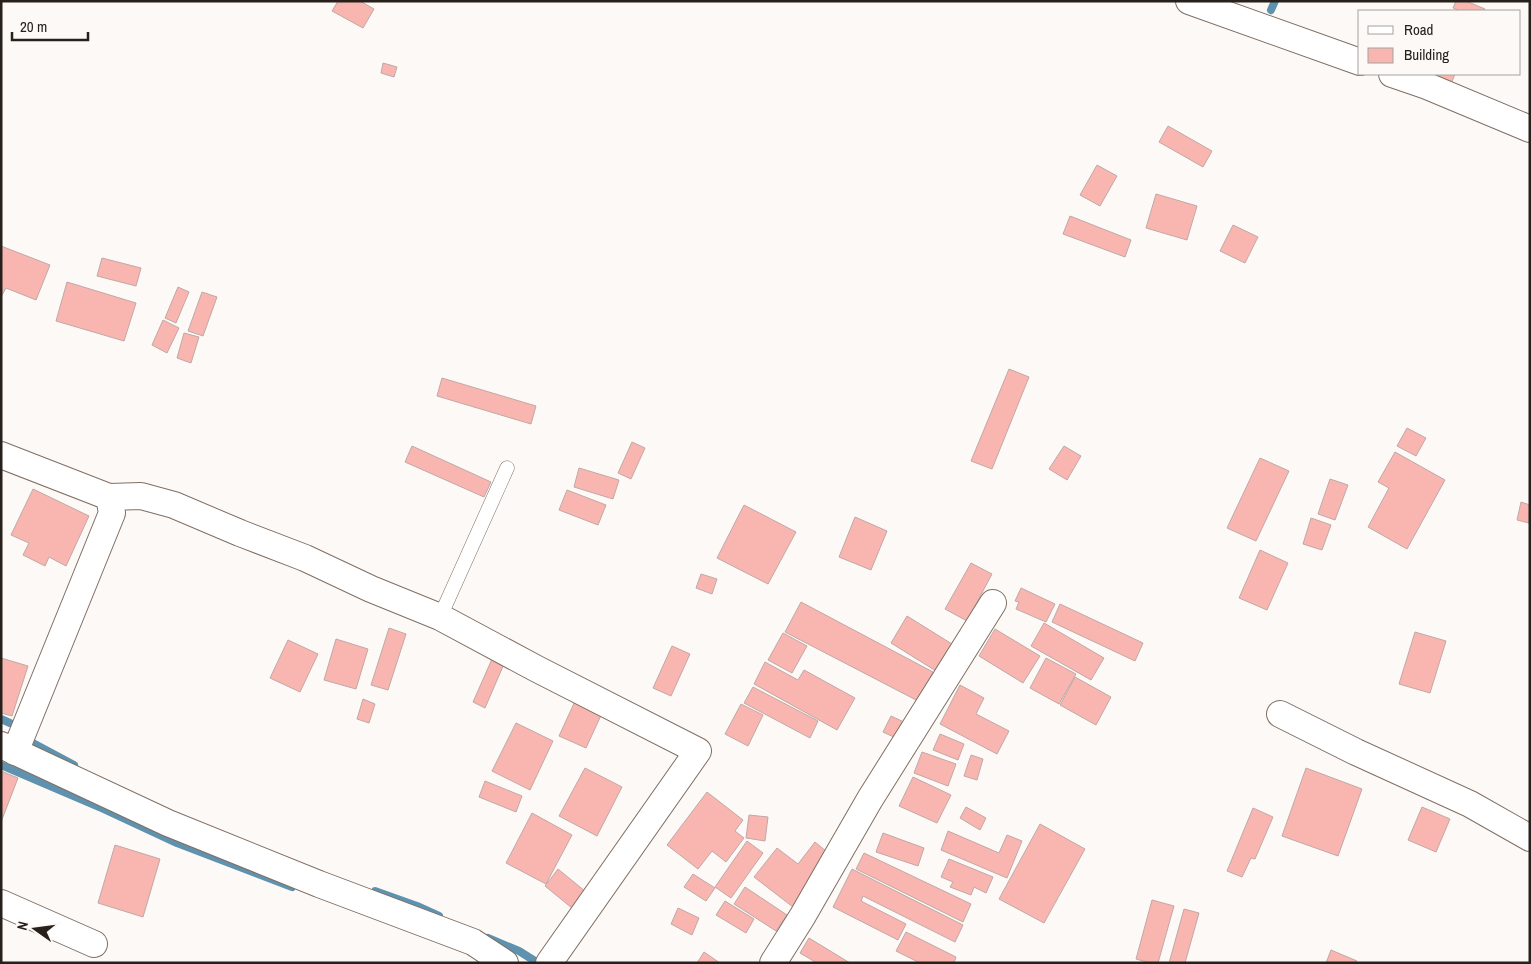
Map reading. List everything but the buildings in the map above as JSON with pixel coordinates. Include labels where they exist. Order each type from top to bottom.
[{"type":"street","points":[[1189,1],[1250,12],[1358,61]]},
{"type":"street","points":[[1395,75],[1427,86],[1530,129]]},
{"type":"street","points":[[1,455],[109,497],[141,496],[174,505],[305,558],[371,589],[440,617],[698,751],[549,963]]},
{"type":"street","points":[[109,497],[112,513],[8,748],[168,822],[319,884],[473,942],[505,963]]},
{"type":"street","points":[[773,963],[802,917],[870,799],[993,603]]},
{"type":"street","points":[[1280,714],[1356,752],[1470,804],[1530,838]]},
{"type":"street","points":[[1,903],[94,944]]},
{"type":"lane","points":[[440,617],[507,468]]},
{"type":"waterway","points":[[1271,10],[1275,1]]},
{"type":"waterway","points":[[1,719],[10,723]]},
{"type":"waterway","points":[[31,735],[31,742],[74,765]]},
{"type":"waterway","points":[[1,765],[104,809],[177,843],[292,887]]},
{"type":"waterway","points":[[375,891],[439,916]]},
{"type":"waterway","points":[[488,938],[519,951],[538,963]]}]
